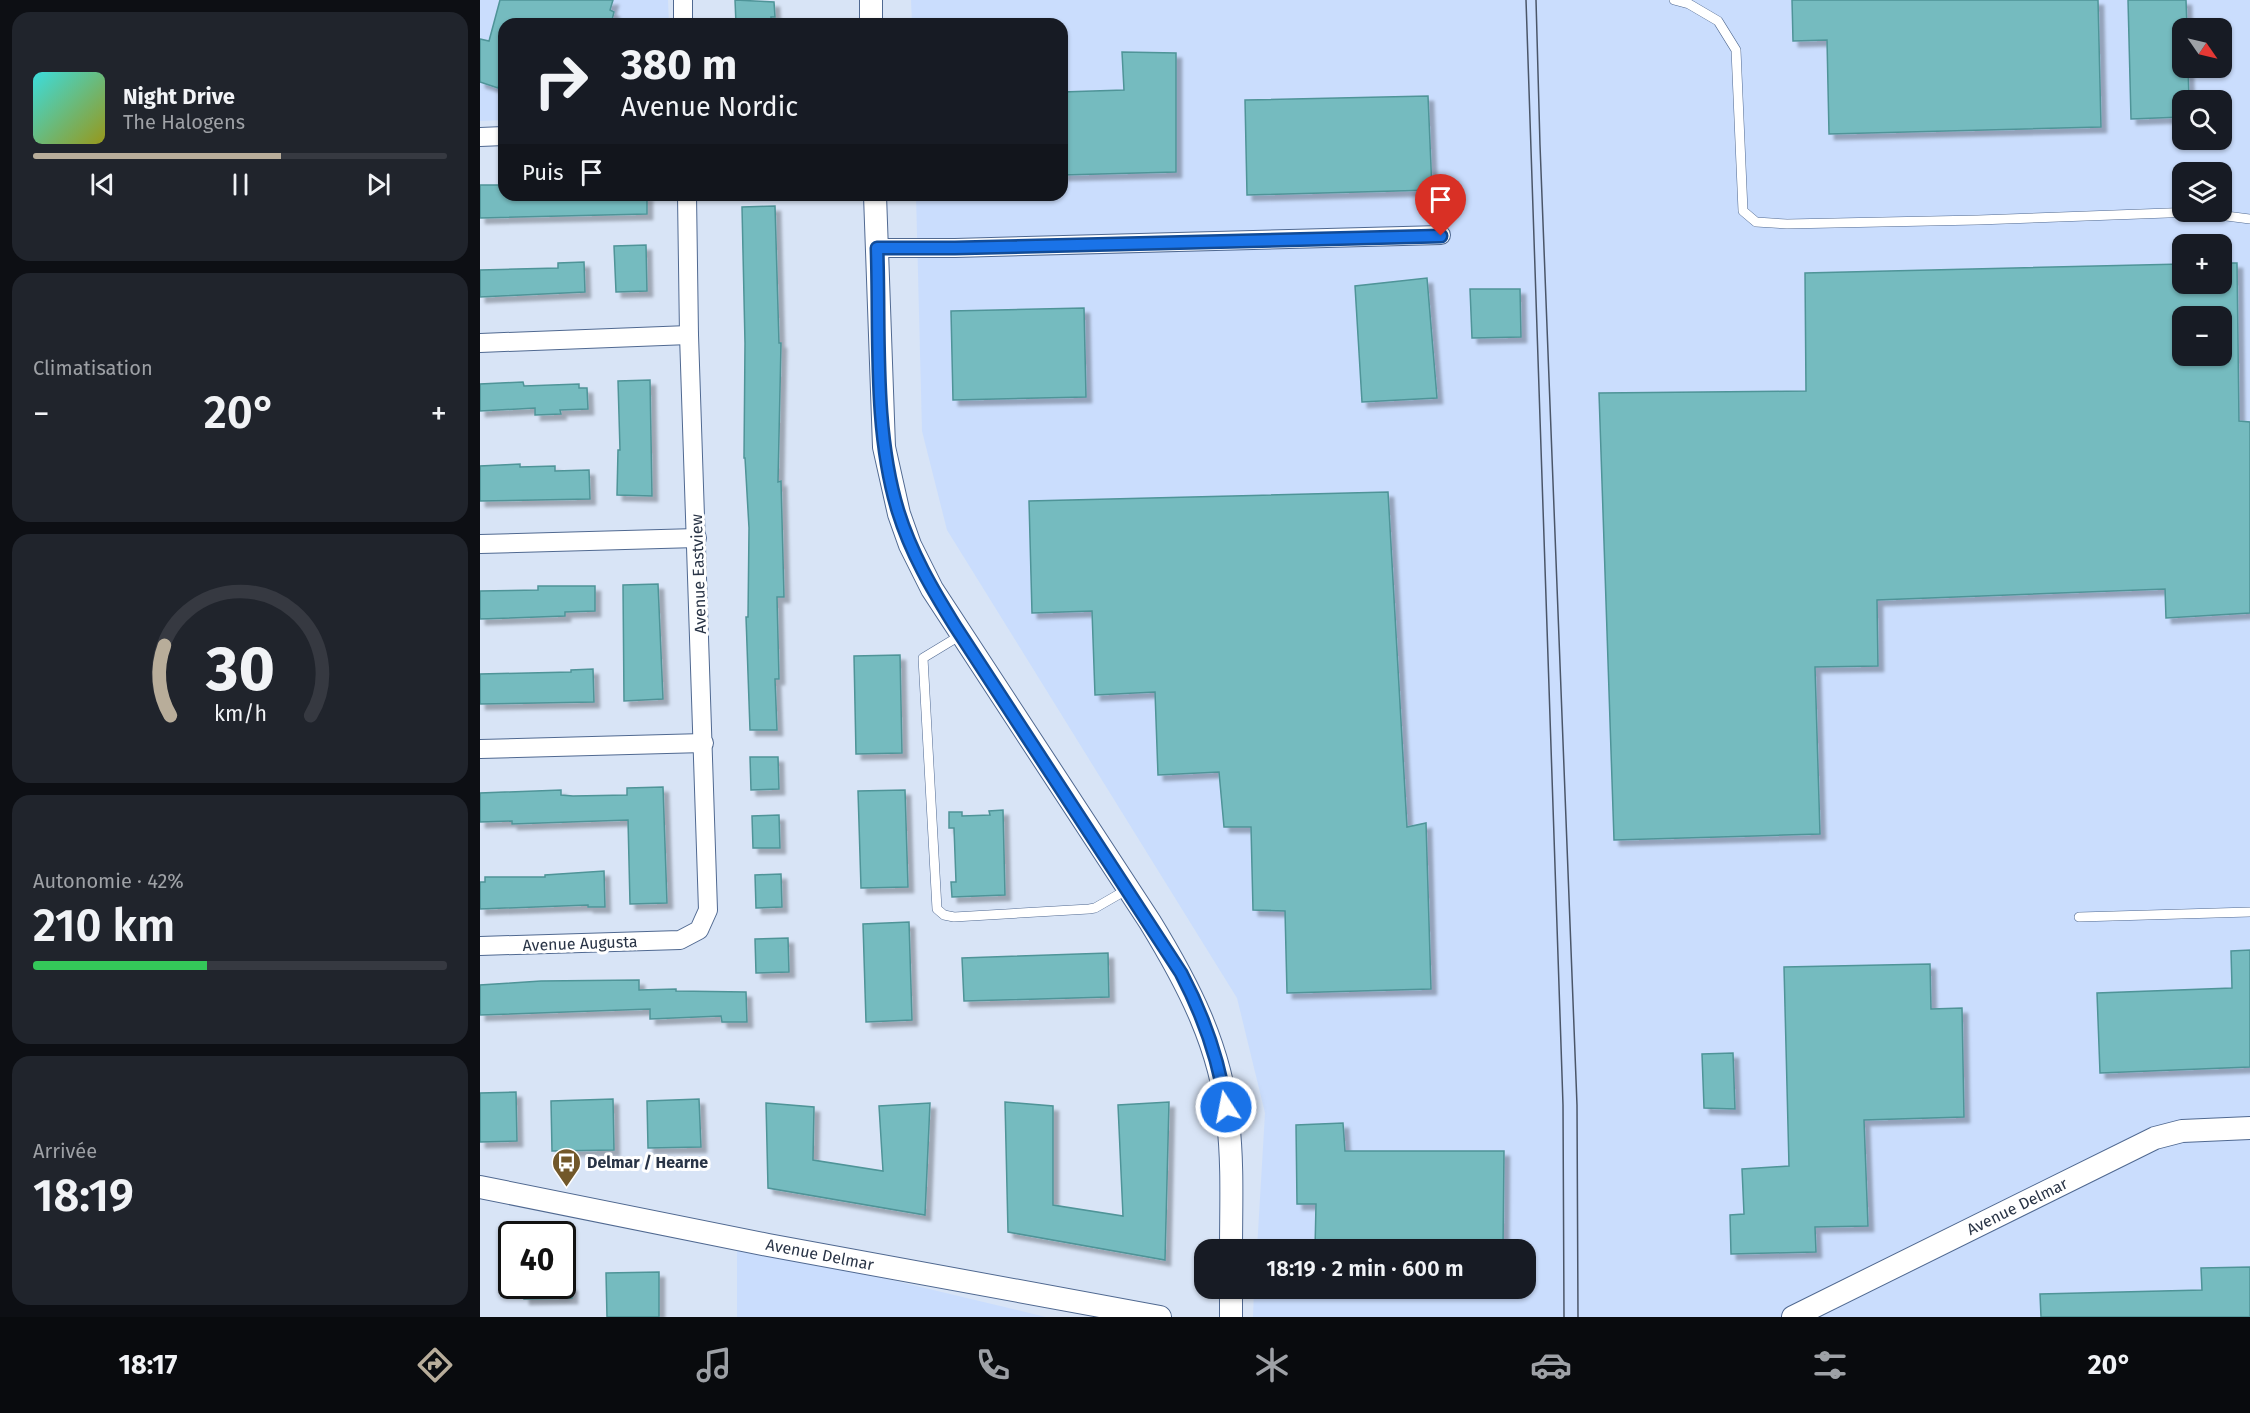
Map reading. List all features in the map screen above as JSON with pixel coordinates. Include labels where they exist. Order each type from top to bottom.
[{"type":"street","points":[[683,0],[683,18]]},
{"type":"street","points":[[871,0],[871,18]]},
{"type":"street","points":[[480,137],[498,136]]},
{"type":"street","name":"Avenue Eastview","points":[[680,940],[699,930],[708,910],[689,335],[687,201]]},
{"type":"street","points":[[875,201],[884,447],[899,514],[914,553],[932,589],[1181,973],[1200,1014],[1215,1055],[1228,1119],[1231,1239]]},
{"type":"street","points":[[877,248],[1441,236]]},
{"type":"street","points":[[480,343],[689,335]]},
{"type":"street","points":[[480,544],[697,538]]},
{"type":"street","points":[[480,749],[704,743]]},
{"type":"street","name":"Avenue Augusta","points":[[480,946],[680,940]]},
{"type":"street","name":"Avenue Delmar","points":[[1793,1317],[2155,1138],[2182,1131],[2250,1128]]},
{"type":"street","name":"Avenue Delmar","points":[[481,1191],[1160,1317]]},
{"type":"street","points":[[1231,1299],[1231,1317]]},
{"type":"lane","points":[[1674,0],[1689,4],[1718,21],[1736,50],[1743,211],[1756,222],[1786,224],[1978,220],[2195,212],[2250,219]]},
{"type":"lane","points":[[961,634],[923,658],[937,909],[944,915],[954,917],[1089,909],[1095,908],[1128,889]]},
{"type":"lane","points":[[2079,917],[2250,912]]},
{"type":"shaded area","points":[[480,0],[668,0],[669,18],[498,18],[498,120],[480,121]]},
{"type":"shaded area","points":[[911,0],[2250,0],[2250,1317],[1253,1317],[1254,1299],[1536,1299],[1536,1239],[1258,1239],[1265,1113],[1237,998],[947,530],[922,431],[916,201],[1068,201],[1068,18],[912,18]]},
{"type":"shaded area","points":[[737,1243],[1046,1317],[737,1317]]},
{"type":"building","points":[[500,0],[613,0],[610,10],[614,12],[612,18],[498,18],[498,88],[480,82],[480,39],[489,41]]},
{"type":"building","points":[[735,0],[774,2],[775,17],[736,18]]},
{"type":"building","points":[[1792,0],[2098,0],[2101,127],[1829,134],[1827,40],[1793,41]]},
{"type":"building","points":[[2128,0],[2186,0],[2187,18],[2172,18],[2172,78],[2188,78],[2189,90],[2172,90],[2172,117],[2131,119]]},
{"type":"building","points":[[1122,52],[1176,53],[1176,172],[1068,175],[1068,92],[1124,90]]},
{"type":"building","points":[[1428,96],[1432,190],[1247,195],[1245,100]]},
{"type":"building","points":[[480,185],[498,185],[498,201],[647,201],[647,214],[480,218]]},
{"type":"building","points":[[775,206],[779,343],[781,343],[778,482],[781,481],[784,597],[777,597],[779,679],[775,679],[777,730],[750,730],[746,617],[748,617],[749,528],[744,458],[745,343],[742,207]]},
{"type":"building","points":[[646,245],[647,291],[616,292],[614,246]]},
{"type":"building","points":[[584,262],[585,292],[480,297],[480,270],[558,268],[558,263]]},
{"type":"building","points":[[2232,263],[2237,263],[2239,421],[2250,422],[2250,613],[2166,618],[2165,589],[1877,600],[1878,666],[1815,667],[1820,834],[1614,840],[1599,393],[1806,391],[1805,273],[2172,264],[2172,294],[2232,294]]},
{"type":"building","points":[[1427,278],[1437,398],[1362,402],[1355,286]]},
{"type":"building","points":[[1470,289],[1520,289],[1521,337],[1472,338]]},
{"type":"building","points":[[1084,308],[1086,397],[953,400],[951,311]]},
{"type":"building","points":[[650,380],[652,496],[617,495],[618,450],[620,450],[618,381]]},
{"type":"building","points":[[523,382],[524,386],[579,384],[579,388],[587,388],[588,409],[560,410],[561,414],[535,415],[535,408],[480,411],[480,384]]},
{"type":"building","points":[[520,464],[520,467],[555,466],[555,471],[589,470],[590,499],[480,501],[480,466]]},
{"type":"building","points":[[1388,492],[1407,827],[1426,823],[1431,989],[1287,993],[1285,911],[1253,910],[1251,827],[1224,827],[1219,772],[1158,775],[1155,692],[1095,695],[1092,611],[1032,613],[1029,501]]},
{"type":"building","points":[[658,584],[663,699],[624,701],[623,585]]},
{"type":"building","points":[[538,586],[595,586],[595,611],[565,612],[565,616],[480,619],[480,591],[538,590]]},
{"type":"building","points":[[900,655],[902,753],[856,754],[854,656]]},
{"type":"building","points":[[593,669],[594,702],[480,704],[480,674],[571,672],[571,670]]},
{"type":"building","points":[[750,757],[778,757],[779,789],[751,790]]},
{"type":"building","points":[[663,787],[667,903],[630,904],[628,820],[512,824],[512,821],[480,822],[480,793],[561,790],[561,795],[573,796],[627,795],[627,788]]},
{"type":"building","points":[[905,790],[908,887],[861,888],[858,791]]},
{"type":"building","points":[[1003,810],[1005,895],[952,897],[951,882],[956,882],[954,828],[949,828],[949,812],[962,812],[962,816],[990,815],[989,811]]},
{"type":"building","points":[[779,815],[780,848],[753,848],[752,816]]},
{"type":"building","points":[[604,871],[605,907],[588,907],[588,905],[480,909],[480,882],[485,882],[485,877],[545,877],[545,875]]},
{"type":"building","points":[[781,874],[782,907],[756,908],[755,875]]},
{"type":"building","points":[[909,922],[912,1020],[866,1022],[863,924]]},
{"type":"building","points":[[788,938],[789,972],[756,973],[755,939]]},
{"type":"building","points":[[2250,950],[2250,1067],[2100,1073],[2097,993],[2232,988],[2231,951]]},
{"type":"building","points":[[1108,953],[1109,997],[964,1001],[962,958]]},
{"type":"building","points":[[1930,964],[1931,1009],[1962,1008],[1964,1117],[1864,1120],[1868,1226],[1815,1227],[1816,1252],[1731,1254],[1730,1215],[1744,1214],[1742,1169],[1789,1166],[1784,967]]},
{"type":"building","points":[[639,980],[639,990],[746,992],[747,1022],[722,1022],[721,1016],[650,1019],[650,1009],[480,1015],[480,985],[541,981]]},
{"type":"building","points":[[1733,1053],[1735,1109],[1704,1108],[1702,1054]]},
{"type":"building","points":[[516,1092],[517,1141],[480,1142],[480,1093]]},
{"type":"building","points":[[613,1099],[614,1150],[552,1151],[551,1101]]},
{"type":"building","points":[[699,1099],[701,1147],[648,1148],[647,1101]]},
{"type":"building","points":[[1005,1102],[1053,1106],[1053,1205],[1123,1216],[1118,1105],[1169,1102],[1165,1260],[1008,1232]]},
{"type":"building","points":[[766,1103],[814,1107],[813,1160],[883,1171],[879,1106],[930,1103],[925,1215],[768,1188]]},
{"type":"building","points":[[1343,1123],[1345,1151],[1504,1151],[1503,1239],[1315,1239],[1316,1204],[1297,1204],[1296,1125]]},
{"type":"building","points":[[2250,1267],[2250,1317],[2041,1317],[2040,1294],[2202,1290],[2201,1268]]},
{"type":"building","points":[[659,1272],[659,1317],[607,1317],[606,1273]]},
{"type":"tram line","points":[[1526,0],[1563,1105],[1564,1317]]},
{"type":"tram line","points":[[1536,0],[1577,1105],[1578,1317]]},
{"type":"place","name":"Delmar / Hearne","points":[[566,1188]]},
{"type":"route","points":[[1226,1107],[1213,1048],[1195,1001],[1181,973],[1150,922],[955,626],[932,589],[910,545],[899,514],[884,447],[877,248],[1441,236]]}]
